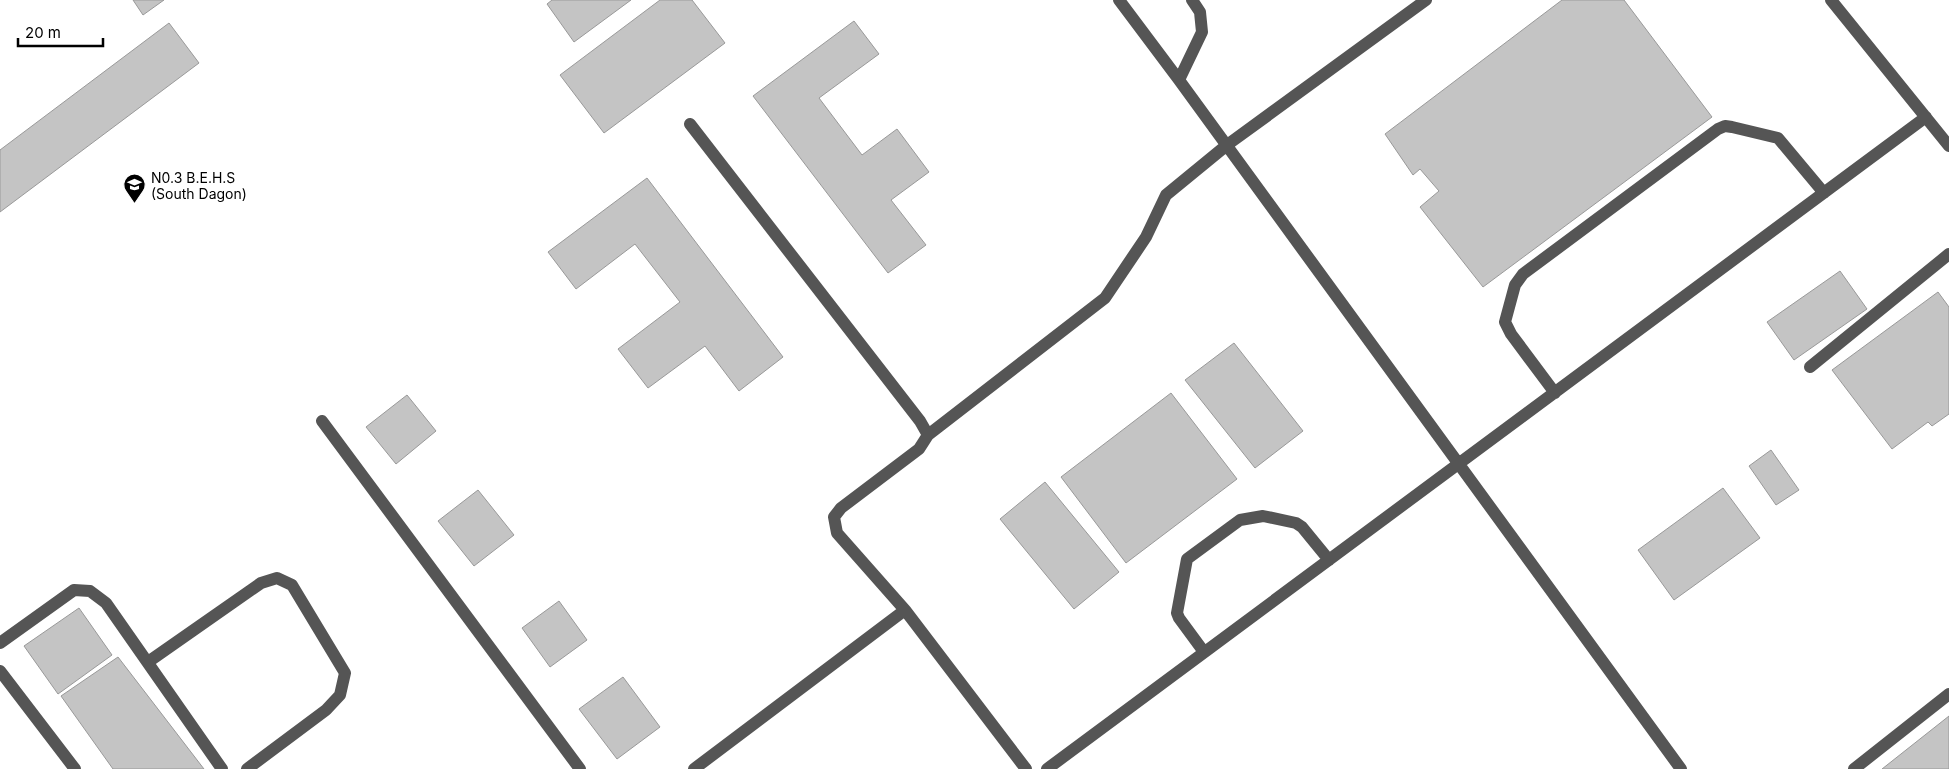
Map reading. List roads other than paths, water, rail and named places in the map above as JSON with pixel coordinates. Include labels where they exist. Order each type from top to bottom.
[{"type":"lane","points":[[1119,0],[1227,145],[1681,769]]},
{"type":"lane","points":[[1179,80],[1202,32],[1200,12],[1192,0]]},
{"type":"lane","points":[[1026,769],[905,610],[836,533],[834,517],[841,508],[919,449],[928,435],[1105,298],[1146,237],[1166,195],[1227,145],[1426,0]]},
{"type":"lane","points":[[1831,0],[1949,146]]},
{"type":"lane","points":[[1047,769],[1926,117]]},
{"type":"lane","points":[[690,124],[920,421],[928,435]]},
{"type":"lane","points":[[1555,392],[1511,334],[1505,322],[1515,285],[1523,274],[1640,187],[1725,126],[1778,138],[1824,193]]},
{"type":"lane","points":[[1810,367],[1949,254]]},
{"type":"lane","points":[[322,421],[580,769]]},
{"type":"lane","points":[[1204,652],[1177,613],[1187,559],[1240,520],[1263,516],[1302,526],[1329,560]]},
{"type":"lane","points":[[148,662],[261,583],[277,578],[292,584],[346,673],[340,695],[326,710],[247,769]]},
{"type":"lane","points":[[0,643],[74,590],[90,591],[106,603],[222,769]]},
{"type":"lane","points":[[694,769],[905,610]]},
{"type":"lane","points":[[0,671],[75,769]]},
{"type":"lane","points":[[1854,769],[1949,694]]},
{"type":"place","name":"N0.3 B.E.H.S (South Dagon)","points":[[135,204]]}]
